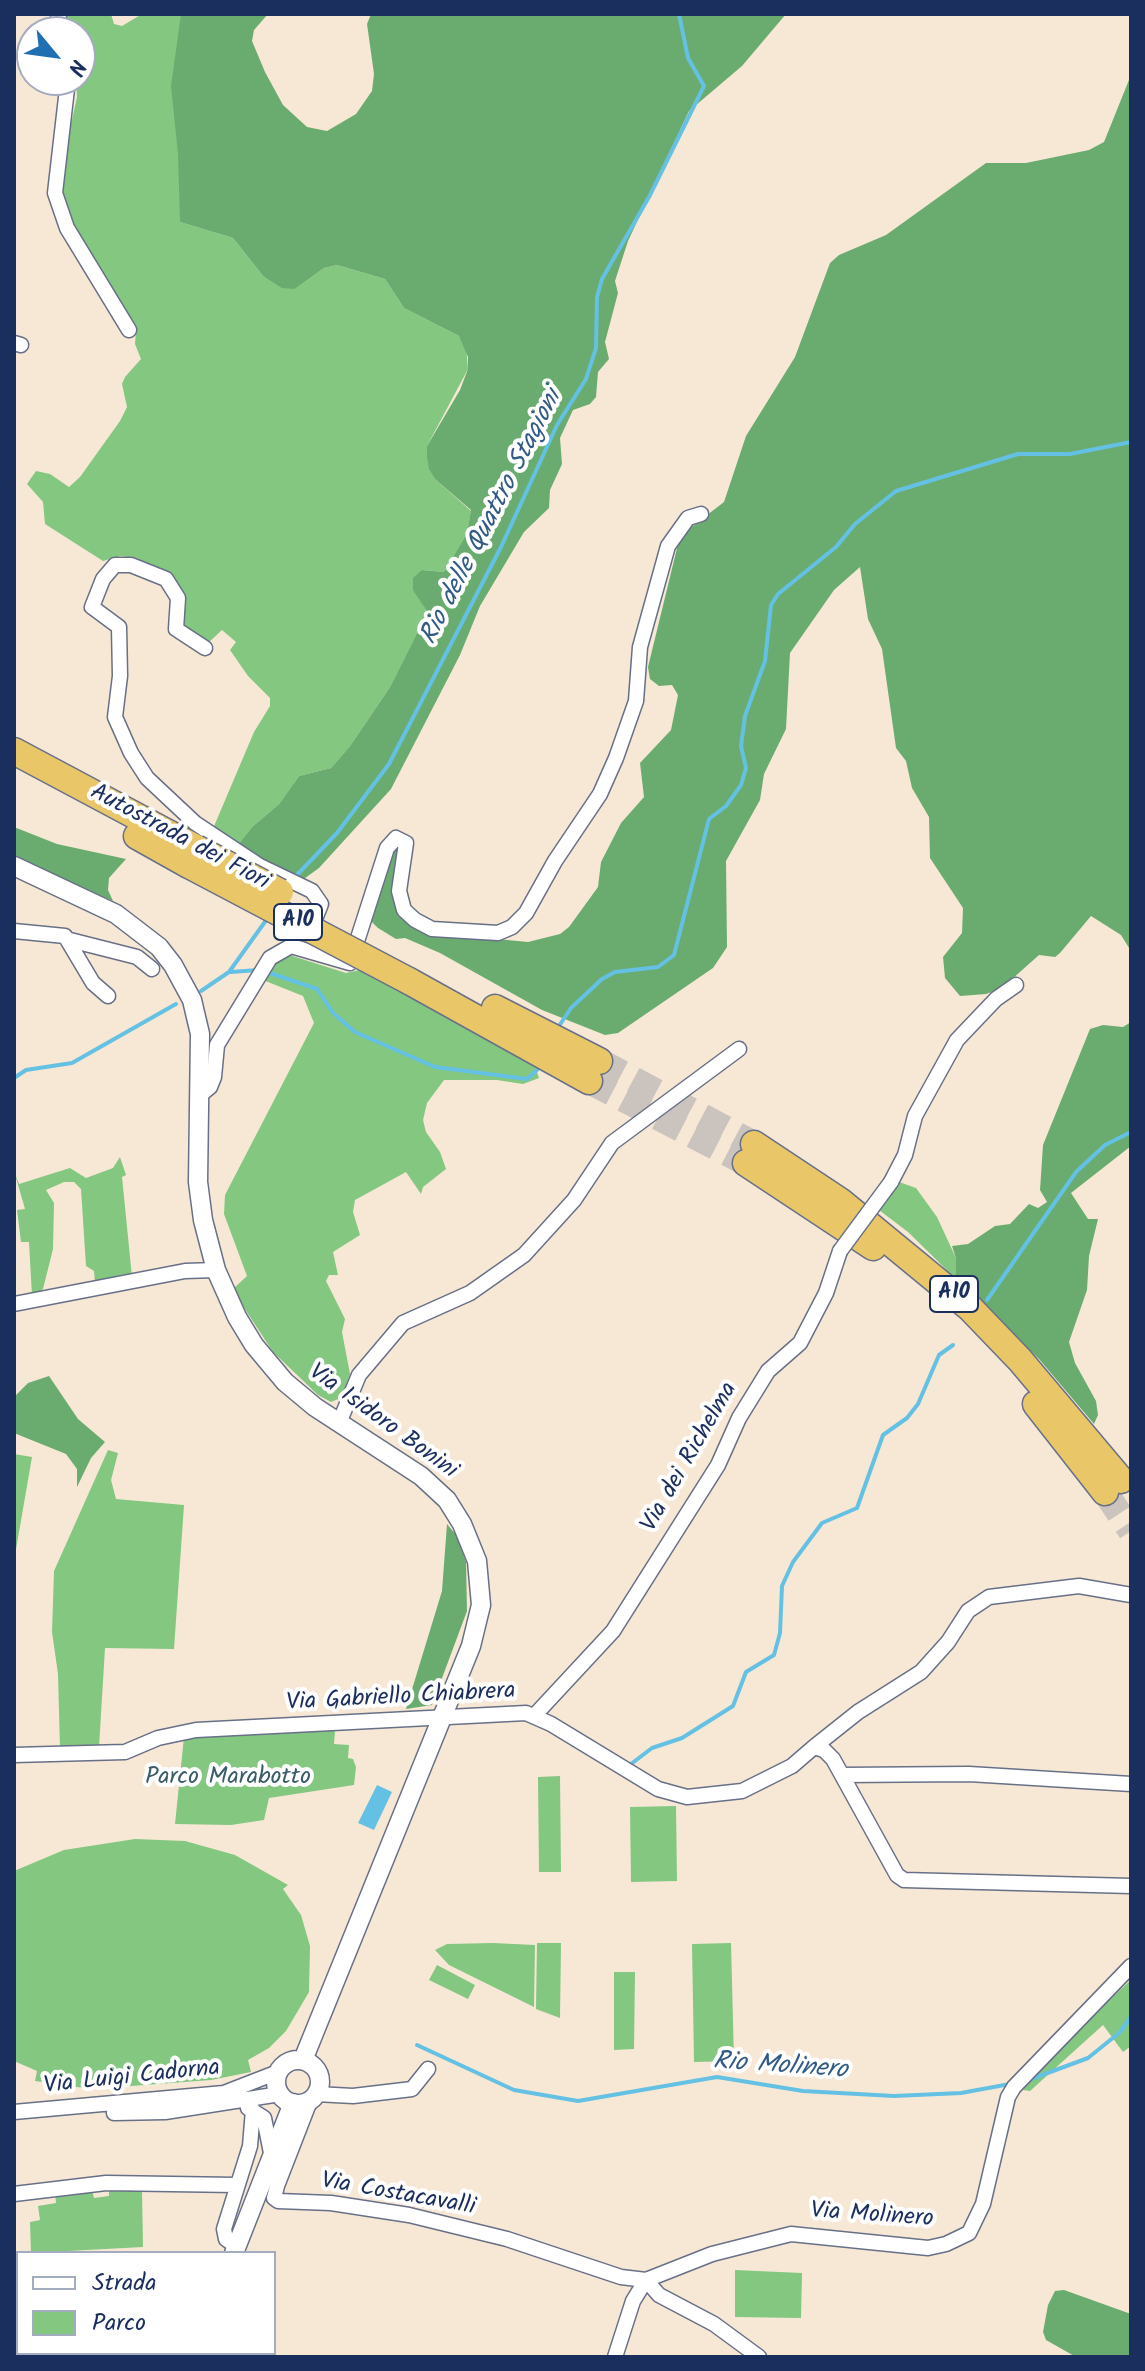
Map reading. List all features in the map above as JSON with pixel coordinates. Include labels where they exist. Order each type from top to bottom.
[{"type":"highway","name":"Autostrada dei Fiori","points":[[14,751],[192,856]]},
{"type":"highway","name":"Autostrada dei Fiori","points":[[14,770],[192,856],[594,1071]]},
{"type":"highway","name":"A10","points":[[750,1153],[840,1201],[970,1308],[1020,1360],[1113,1486]]},
{"type":"street","points":[[67,96],[55,172],[56,198],[67,228],[129,330]]},
{"type":"street","points":[[200,1095],[210,1087],[214,1077],[217,1045],[270,958],[283,948],[297,947],[350,963],[387,848],[396,838],[406,843],[399,891],[404,910],[415,920],[432,929],[498,933],[512,927],[526,913],[555,861],[600,794],[616,758],[636,701],[640,647],[668,546],[688,518],[701,514]]},
{"type":"street","points":[[205,648],[176,629],[178,598],[166,579],[131,565],[115,565],[103,579],[92,607],[119,627],[119,697],[115,717],[122,736],[147,778],[195,823],[260,866],[312,891],[321,904],[318,918],[307,939],[297,947]]},
{"type":"street","name":"Via Isidoro Bonini","points":[[14,866],[116,914],[159,947],[173,965],[192,1000],[200,1034],[198,1182],[216,1270],[254,1345],[285,1382],[339,1423],[435,1487],[462,1524],[474,1553],[480,1584],[478,1625],[399,1829],[303,2060]]},
{"type":"street","points":[[14,931],[52,933],[137,957],[152,969]]},
{"type":"street","points":[[70,940],[93,983],[108,996]]},
{"type":"street","name":"Via dei Richelma","points":[[534,1716],[613,1631],[712,1475],[739,1418],[768,1371],[800,1343],[826,1293],[840,1251],[891,1182],[905,1155],[921,1104],[964,1030],[1016,985]]},
{"type":"street","points":[[339,1423],[359,1375],[403,1323],[470,1293],[524,1255],[574,1200],[612,1143],[717,1061],[739,1049]]},
{"type":"street","points":[[14,1304],[185,1271],[216,1270]]},
{"type":"street","name":"Via Gabriello Chiabrera","points":[[14,1755],[125,1752],[158,1738],[196,1730],[510,1713],[534,1716],[658,1789],[687,1797],[742,1791],[792,1766],[858,1712],[921,1672],[948,1642],[968,1611],[989,1597],[1079,1586],[1131,1595]]},
{"type":"street","points":[[814,1747],[833,1759],[897,1875],[904,1880],[1131,1886]]},
{"type":"street","points":[[842,1775],[969,1774],[1131,1784]]},
{"type":"street","name":"Via Molinero","points":[[646,2280],[712,2254],[791,2234],[928,2248],[958,2240],[977,2222],[1008,2097],[1018,2081],[1131,1966]]},
{"type":"street","points":[[253,2110],[250,2146],[224,2229],[226,2239],[235,2249],[272,2155],[300,2098],[320,2086],[316,2070],[303,2060],[286,2063],[278,2072],[300,2098]]},
{"type":"street","name":"Via Luigi Cadorna","points":[[34,2111],[68,2115],[165,2112],[204,2106],[353,2096],[412,2089],[428,2069]]},
{"type":"street","name":"Via Luigi Cadorna","points":[[14,2112],[224,2093],[278,2072]]},
{"type":"street","name":"Via Costacavalli","points":[[300,2098],[274,2198],[278,2201],[331,2203],[409,2215],[507,2239],[612,2274],[646,2280]]},
{"type":"street","name":"Via Luigi Cadorna","points":[[204,2106],[253,2110]]},
{"type":"street","points":[[253,2110],[264,2118],[269,2128],[272,2155]]},
{"type":"street","points":[[14,2194],[106,2183],[236,2185]]},
{"type":"street","points":[[615,2357],[633,2301],[646,2280],[659,2295],[714,2324],[759,2357]]},
{"type":"green space","points":[[111,14],[114,24],[122,26],[142,14],[181,14],[180,222],[233,238],[263,276],[295,289],[324,268],[337,265],[385,279],[404,308],[459,336],[466,345],[468,369],[427,446],[436,480],[471,511],[467,533],[444,572],[422,570],[414,590],[426,610],[422,623],[390,687],[350,746],[331,768],[299,776],[279,804],[252,827],[237,846],[212,831],[254,732],[270,706],[270,698],[248,676],[230,650],[236,642],[222,630],[207,644],[183,627],[181,604],[155,569],[137,558],[120,556],[103,561],[45,524],[43,502],[27,484],[36,471],[50,474],[69,487],[80,477],[120,421],[127,407],[122,384],[141,359],[135,344],[136,331],[86,250],[61,198],[60,175],[77,96],[96,96],[96,16],[66,16]]},
{"type":"green space","points":[[181,14],[268,14],[254,30],[252,41],[265,72],[283,105],[307,127],[327,131],[356,114],[372,91],[374,74],[367,24],[371,14],[786,14],[742,66],[689,111],[628,241],[615,281],[618,293],[605,342],[609,359],[598,372],[596,397],[590,404],[573,410],[560,438],[562,464],[550,490],[549,508],[524,532],[480,606],[460,655],[391,789],[319,868],[301,881],[237,846],[252,827],[279,804],[299,776],[331,768],[350,746],[390,687],[422,623],[426,610],[413,590],[413,578],[422,570],[444,572],[467,533],[471,510],[436,480],[429,469],[427,446],[460,390],[468,369],[468,357],[459,336],[404,308],[385,279],[337,265],[324,268],[295,289],[282,288],[263,276],[233,238],[180,222],[178,154],[171,86]]},
{"type":"green space","points":[[1131,75],[1131,951],[1121,935],[1091,916],[1060,953],[1055,957],[1039,955],[1002,988],[986,994],[960,996],[945,978],[943,957],[962,933],[963,908],[930,858],[929,817],[912,788],[906,761],[896,748],[882,649],[868,619],[860,567],[834,590],[790,653],[786,729],[764,774],[760,800],[726,861],[727,947],[713,968],[618,1033],[605,1035],[542,1010],[440,953],[405,938],[396,939],[378,928],[371,921],[390,854],[398,845],[401,850],[398,910],[476,937],[528,942],[560,934],[569,927],[598,887],[601,862],[621,823],[644,797],[640,763],[671,730],[678,695],[672,685],[659,686],[650,679],[648,667],[678,544],[685,532],[724,502],[746,436],[795,357],[830,263],[839,255],[886,235],[986,163],[1026,163],[1089,150],[1104,142]]},
{"type":"green space","points":[[14,827],[57,844],[126,859],[109,878],[108,890],[113,901],[14,857]]},
{"type":"green space","points":[[283,953],[346,973],[365,969],[496,1041],[535,1066],[539,1078],[523,1084],[497,1080],[444,1080],[427,1103],[423,1120],[446,1169],[423,1187],[421,1194],[406,1172],[355,1200],[353,1212],[360,1235],[333,1252],[338,1275],[329,1275],[326,1281],[345,1319],[342,1332],[350,1374],[341,1398],[331,1402],[318,1395],[273,1352],[239,1300],[234,1288],[247,1276],[224,1214],[225,1195],[314,1023],[303,996],[263,980],[274,958]]},
{"type":"green space","points":[[1131,1022],[1131,1146],[1071,1193],[1088,1219],[1098,1219],[1089,1256],[1087,1290],[1069,1342],[1075,1363],[1096,1401],[1098,1415],[1094,1424],[1039,1359],[956,1279],[956,1258],[952,1246],[968,1244],[995,1226],[1010,1224],[1029,1204],[1038,1208],[1047,1202],[1040,1190],[1043,1145],[1090,1029],[1103,1025],[1123,1027]]},
{"type":"green space","points":[[120,1157],[126,1175],[122,1177],[132,1277],[95,1283],[94,1271],[86,1266],[81,1189],[74,1182],[64,1182],[46,1190],[54,1203],[53,1249],[43,1289],[32,1296],[29,1242],[21,1242],[17,1210],[25,1209],[14,1171],[19,1184],[70,1168],[86,1178],[113,1168]]},
{"type":"green space","points":[[899,1182],[916,1188],[937,1217],[956,1258],[956,1279],[908,1232],[879,1210]]},
{"type":"green space","points":[[49,1376],[78,1419],[105,1442],[91,1458],[77,1487],[77,1469],[66,1454],[14,1433],[14,1397],[28,1383]]},
{"type":"green space","points":[[108,1450],[118,1453],[111,1480],[116,1499],[184,1505],[174,1649],[105,1648],[99,1747],[60,1749],[58,1674],[52,1632],[54,1571]]},
{"type":"green space","points":[[14,1454],[32,1457],[14,1561]]},
{"type":"green space","points":[[447,1524],[457,1536],[466,1562],[467,1611],[432,1705],[406,1709],[442,1591]]},
{"type":"green space","name":"Parco Marabotto","points":[[335,1731],[334,1744],[349,1745],[348,1758],[353,1759],[356,1767],[354,1785],[269,1798],[264,1820],[231,1825],[175,1824],[184,1737]]},
{"type":"green space","points":[[560,1776],[561,1872],[539,1872],[538,1777]]},
{"type":"green space","points":[[676,1806],[677,1881],[631,1882],[630,1807]]},
{"type":"green space","points":[[135,1839],[185,1841],[235,1855],[288,1885],[283,1889],[301,1915],[310,1946],[309,1992],[286,2031],[269,2048],[248,2060],[251,2072],[211,2080],[91,2089],[35,2081],[37,2071],[14,2061],[14,1871],[64,1850]]},
{"type":"green space","points":[[537,1943],[561,1943],[560,2018],[536,2009]]},
{"type":"green space","points":[[731,1943],[734,2061],[694,2062],[692,1944]]},
{"type":"green space","points":[[447,1944],[535,1945],[534,2007],[449,1965],[435,1950]]},
{"type":"green space","points":[[437,1965],[475,1985],[468,1999],[429,1980]]},
{"type":"green space","points":[[614,1972],[635,1972],[634,2049],[614,2050]]},
{"type":"green space","points":[[1131,1980],[1131,2046],[1123,2052],[1103,2025],[1030,2091],[1023,2090],[1038,2064]]},
{"type":"green space","points":[[109,2189],[142,2190],[143,2247],[31,2251],[30,2222],[40,2220],[38,2206],[56,2203],[55,2192],[92,2190],[94,2198],[109,2196]]},
{"type":"green space","points":[[735,2270],[802,2273],[801,2318],[735,2317]]},
{"type":"green space","points":[[1064,2290],[1131,2314],[1131,2357],[1076,2357],[1046,2340],[1043,2332],[1048,2305],[1055,2291]]},
{"type":"water","points":[[377,1785],[392,1792],[374,1830],[358,1823]]},
{"type":"waterway","name":"Rio delle Quattro Stagioni","points":[[294,878],[337,833],[389,764],[501,547],[557,425],[586,379],[596,348],[597,297],[602,279],[649,197],[704,86],[688,58],[679,14]]},
{"type":"waterway","points":[[559,1026],[571,1008],[602,979],[615,972],[658,967],[674,955],[709,819],[726,806],[741,785],[746,768],[741,746],[745,716],[765,661],[771,605],[778,594],[836,547],[855,524],[896,491],[1018,454],[1070,454],[1131,442]]},
{"type":"waterway","name":"Rio delle Quattro Stagioni","points":[[201,991],[229,972],[267,919]]},
{"type":"waterway","points":[[231,972],[258,970]]},
{"type":"waterway","points":[[267,972],[317,989],[333,1013],[355,1032],[435,1067],[527,1079],[537,1070]]},
{"type":"waterway","name":"Rio delle Quattro Stagioni","points":[[14,1078],[26,1070],[72,1063],[176,1004]]},
{"type":"waterway","points":[[987,1300],[1076,1172],[1105,1145],[1131,1132]]},
{"type":"waterway","points":[[631,1764],[652,1748],[682,1738],[733,1706],[746,1672],[774,1655],[780,1633],[782,1586],[793,1562],[822,1523],[857,1508],[883,1435],[907,1418],[918,1404],[939,1355],[953,1345]]},
{"type":"waterway","name":"Rio Molinero","points":[[1026,2081],[1088,2058],[1119,2033],[1131,2017]]},
{"type":"waterway","name":"Rio Molinero","points":[[417,2045],[514,2090],[578,2101],[717,2077],[803,2091],[894,2096],[961,2093],[1010,2084]]},
{"type":"tunnel","points":[[599,1061],[754,1144]]},
{"type":"tunnel","points":[[589,1081],[746,1163]]},
{"type":"tunnel","points":[[1105,1492],[1131,1531]]}]
